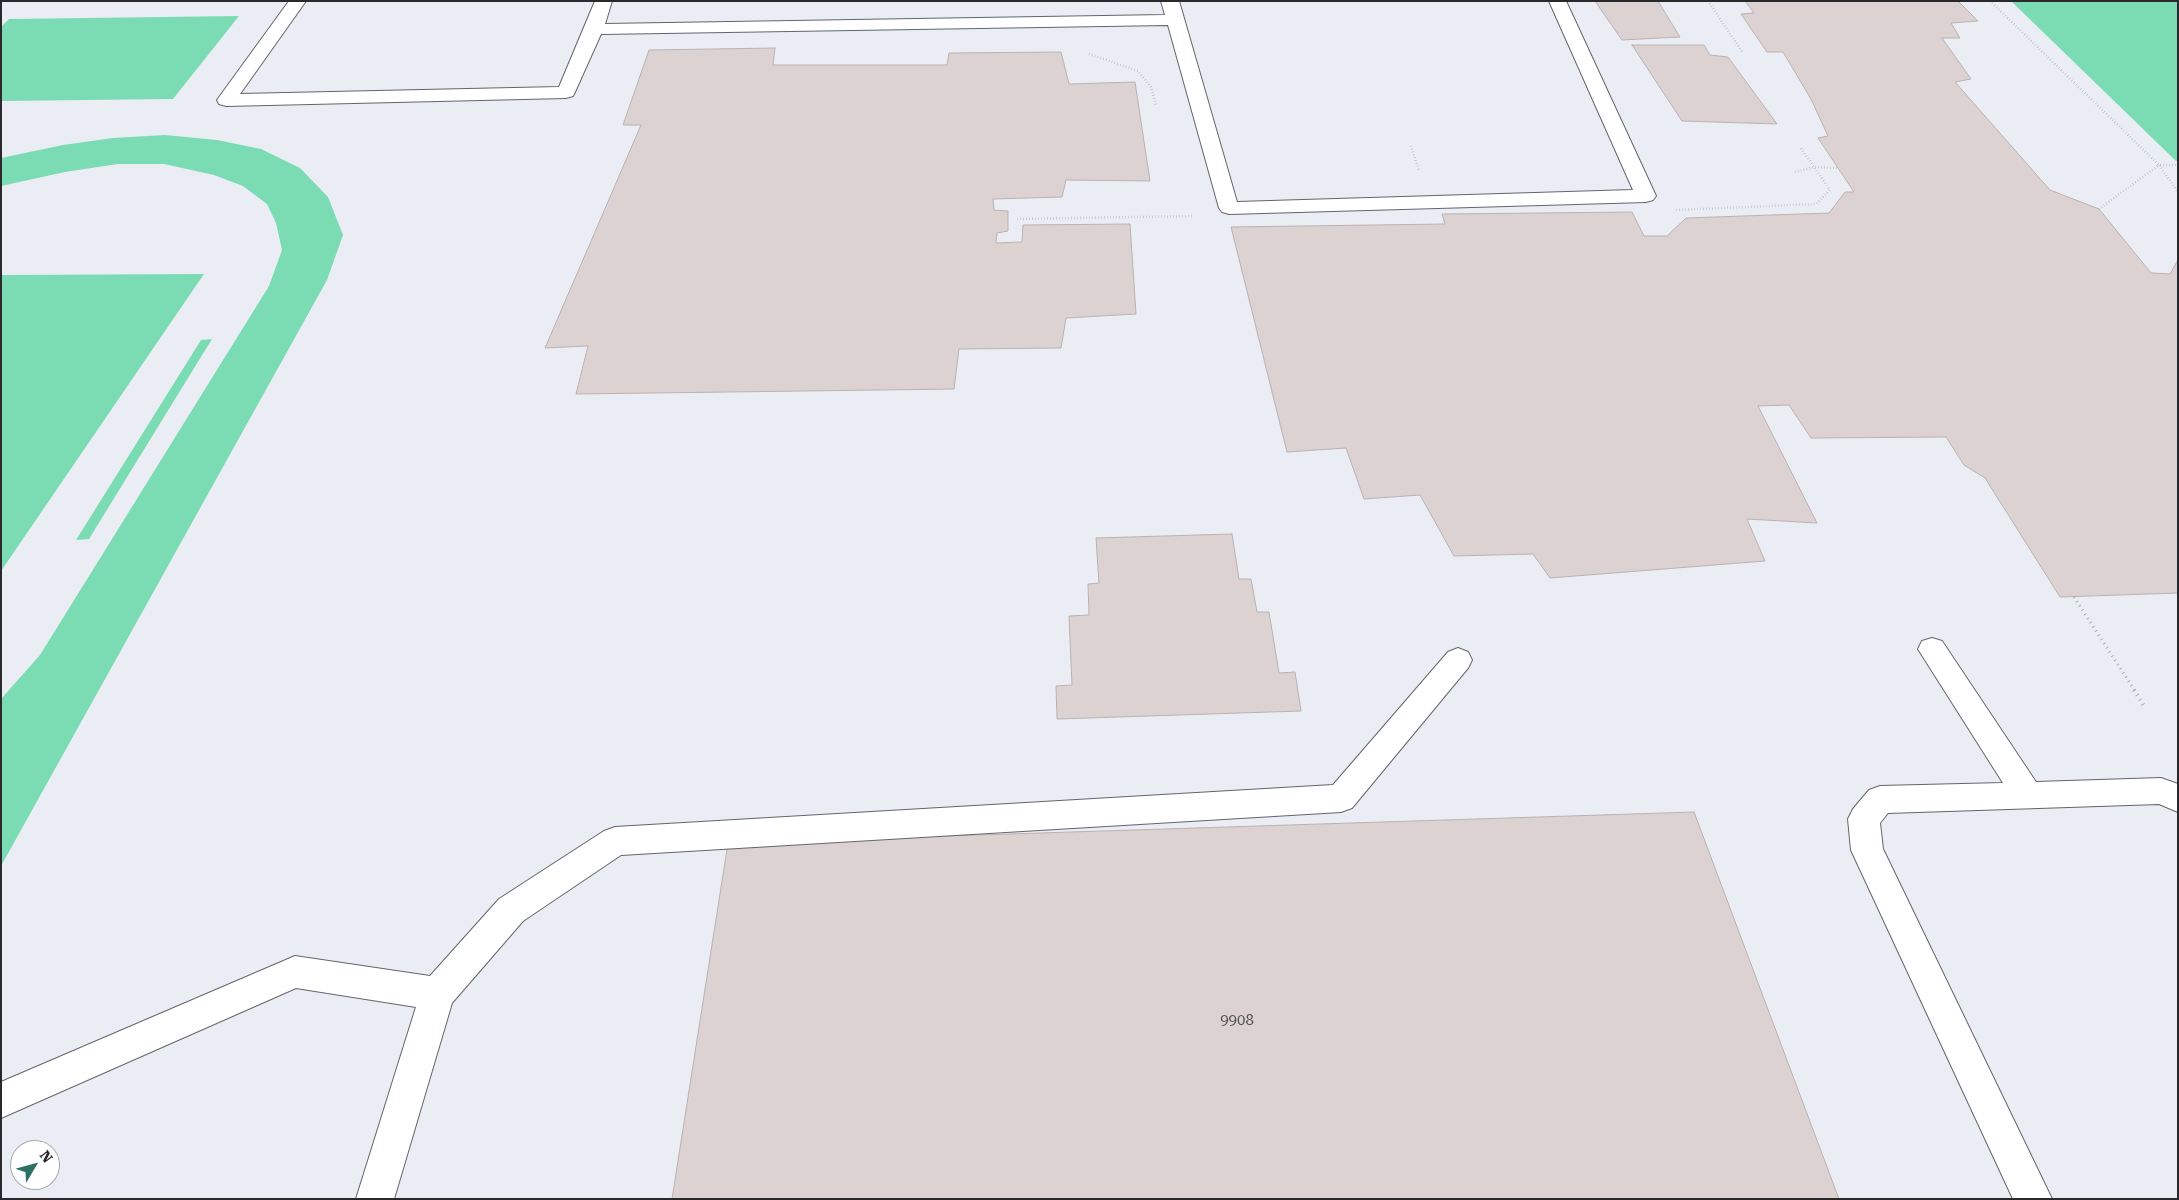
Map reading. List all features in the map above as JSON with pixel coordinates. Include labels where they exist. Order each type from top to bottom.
[{"type":"lane","points":[[298,1],[226,100],[566,92],[594,29],[604,1]]},
{"type":"lane","points":[[594,29],[1172,10],[1229,208],[1646,196],[1557,1]]},
{"type":"lane","points":[[1932,648],[2028,795]]},
{"type":"lane","points":[[375,1199],[437,994],[511,910],[615,840],[1341,798],[1458,660]]},
{"type":"lane","points":[[2034,1199],[1867,850],[1864,819],[1880,800],[2161,791],[2178,800]]},
{"type":"lane","points":[[1,1100],[295,972],[437,994]]},
{"type":"path","points":[[1708,1],[1743,53]]},
{"type":"path","points":[[1990,1],[2159,165],[2178,192]]},
{"type":"path","points":[[1667,210],[1816,204],[1830,190],[1800,147]]},
{"type":"path","points":[[2099,209],[2159,165],[2178,165]]},
{"type":"path","points":[[1795,172],[1814,168],[1838,168]]},
{"type":"path","points":[[1017,219],[1228,215],[1229,208]]},
{"type":"path","points":[[2074,597],[2144,706]]},
{"type":"green space","points":[[2011,1],[2178,1],[2178,161],[2176,161]]},
{"type":"green space","points":[[239,16],[173,99],[1,101],[1,27],[9,19]]},
{"type":"green space","points":[[165,135],[217,140],[261,149],[300,168],[328,197],[343,235],[327,280],[1,866],[1,699],[40,655],[269,286],[282,250],[276,223],[267,204],[243,186],[214,175],[164,164],[118,164],[65,172],[1,186],[1,158],[63,145],[113,138]]},
{"type":"green space","points":[[204,274],[1,571],[1,275]]},
{"type":"green space","points":[[212,339],[89,539],[76,540],[201,340]]},
{"type":"building","points":[[1595,1],[1658,1],[1680,37],[1622,40]]},
{"type":"building","points":[[1745,1],[1958,1],[1978,21],[1951,23],[1960,38],[1942,38],[1971,79],[1955,82],[2050,190],[2099,209],[2151,273],[2170,274],[2178,260],[2178,593],[2060,597],[1985,478],[1964,465],[1946,437],[1811,438],[1789,405],[1758,406],[1817,523],[1747,519],[1765,561],[1550,578],[1533,554],[1454,556],[1420,495],[1364,499],[1346,448],[1287,452],[1231,227],[1445,224],[1442,214],[1632,212],[1644,236],[1667,236],[1686,218],[1829,213],[1845,192],[1854,192],[1818,138],[1828,136],[1811,99],[1783,52],[1767,52],[1741,14],[1754,13]]},
{"type":"building","points":[[1632,45],[1704,45],[1710,55],[1728,57],[1777,124],[1682,121]]},
{"type":"building","points":[[775,48],[773,65],[947,65],[949,53],[1061,52],[1069,84],[1135,82],[1150,181],[1066,180],[1062,197],[993,199],[994,210],[1008,211],[1008,231],[997,233],[996,243],[1022,242],[1023,225],[1130,224],[1136,314],[1066,318],[1061,348],[959,349],[954,389],[576,394],[588,346],[545,348],[641,125],[623,125],[649,50]]},
{"type":"building","points":[[1232,534],[1239,579],[1251,579],[1257,612],[1269,612],[1279,673],[1295,672],[1301,711],[1057,719],[1056,686],[1072,685],[1069,616],[1089,615],[1088,584],[1099,583],[1096,538]]},
{"type":"building","points":[[1694,812],[1839,1199],[672,1199],[728,843]]}]
